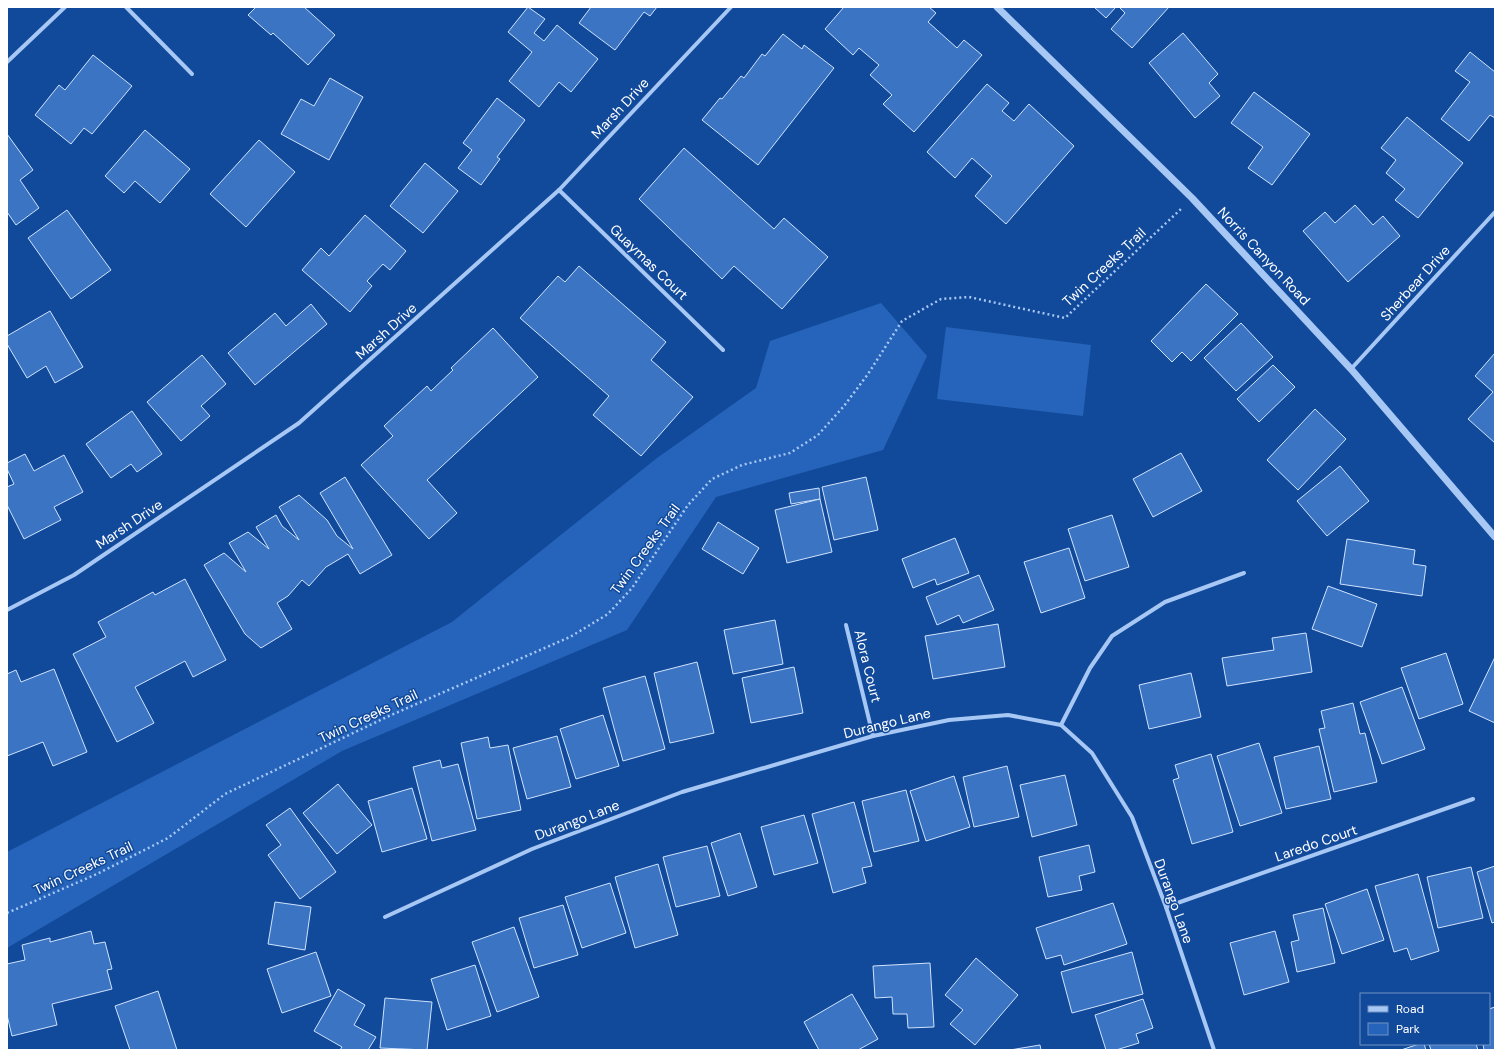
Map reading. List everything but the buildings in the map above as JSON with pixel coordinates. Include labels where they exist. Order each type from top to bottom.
[{"type":"street","points":[[7,62],[65,7]]},
{"type":"street","points":[[126,7],[192,74]]},
{"type":"street","name":"Marsh Drive","points":[[7,610],[74,574],[299,424],[559,190],[730,7]]},
{"type":"street","name":"Norris Canyon Road","points":[[998,7],[1192,198],[1351,369],[1495,537]]},
{"type":"street","name":"Guaymas Court","points":[[559,190],[723,350]]},
{"type":"street","name":"Sherbear Drive","points":[[1351,369],[1495,212]]},
{"type":"street","points":[[1061,725],[1090,668],[1112,636],[1165,602],[1244,573]]},
{"type":"street","name":"Alora Court","points":[[846,625],[873,736]]},
{"type":"street","name":"Durango Lane","points":[[385,917],[532,849],[675,795],[873,736],[949,720],[1008,715],[1061,725],[1092,753],[1132,817],[1166,907],[1214,1050]]},
{"type":"street","name":"Laredo Court","points":[[1166,907],[1473,799]]},
{"type":"path","name":"Twin Creeks Trail","points":[[7,913],[97,874],[168,838],[225,794],[390,716],[570,637],[608,614],[632,588],[688,506],[712,480],[742,464],[790,453],[818,435],[844,406],[902,321],[941,299],[969,297],[1065,318],[1192,198]]},
{"type":"green space","points":[[881,303],[927,356],[883,450],[716,497],[627,630],[342,751],[7,948],[7,852],[452,622],[657,458],[756,388],[770,341]]},
{"type":"green space","points":[[946,327],[1091,345],[1083,416],[937,399]]}]
